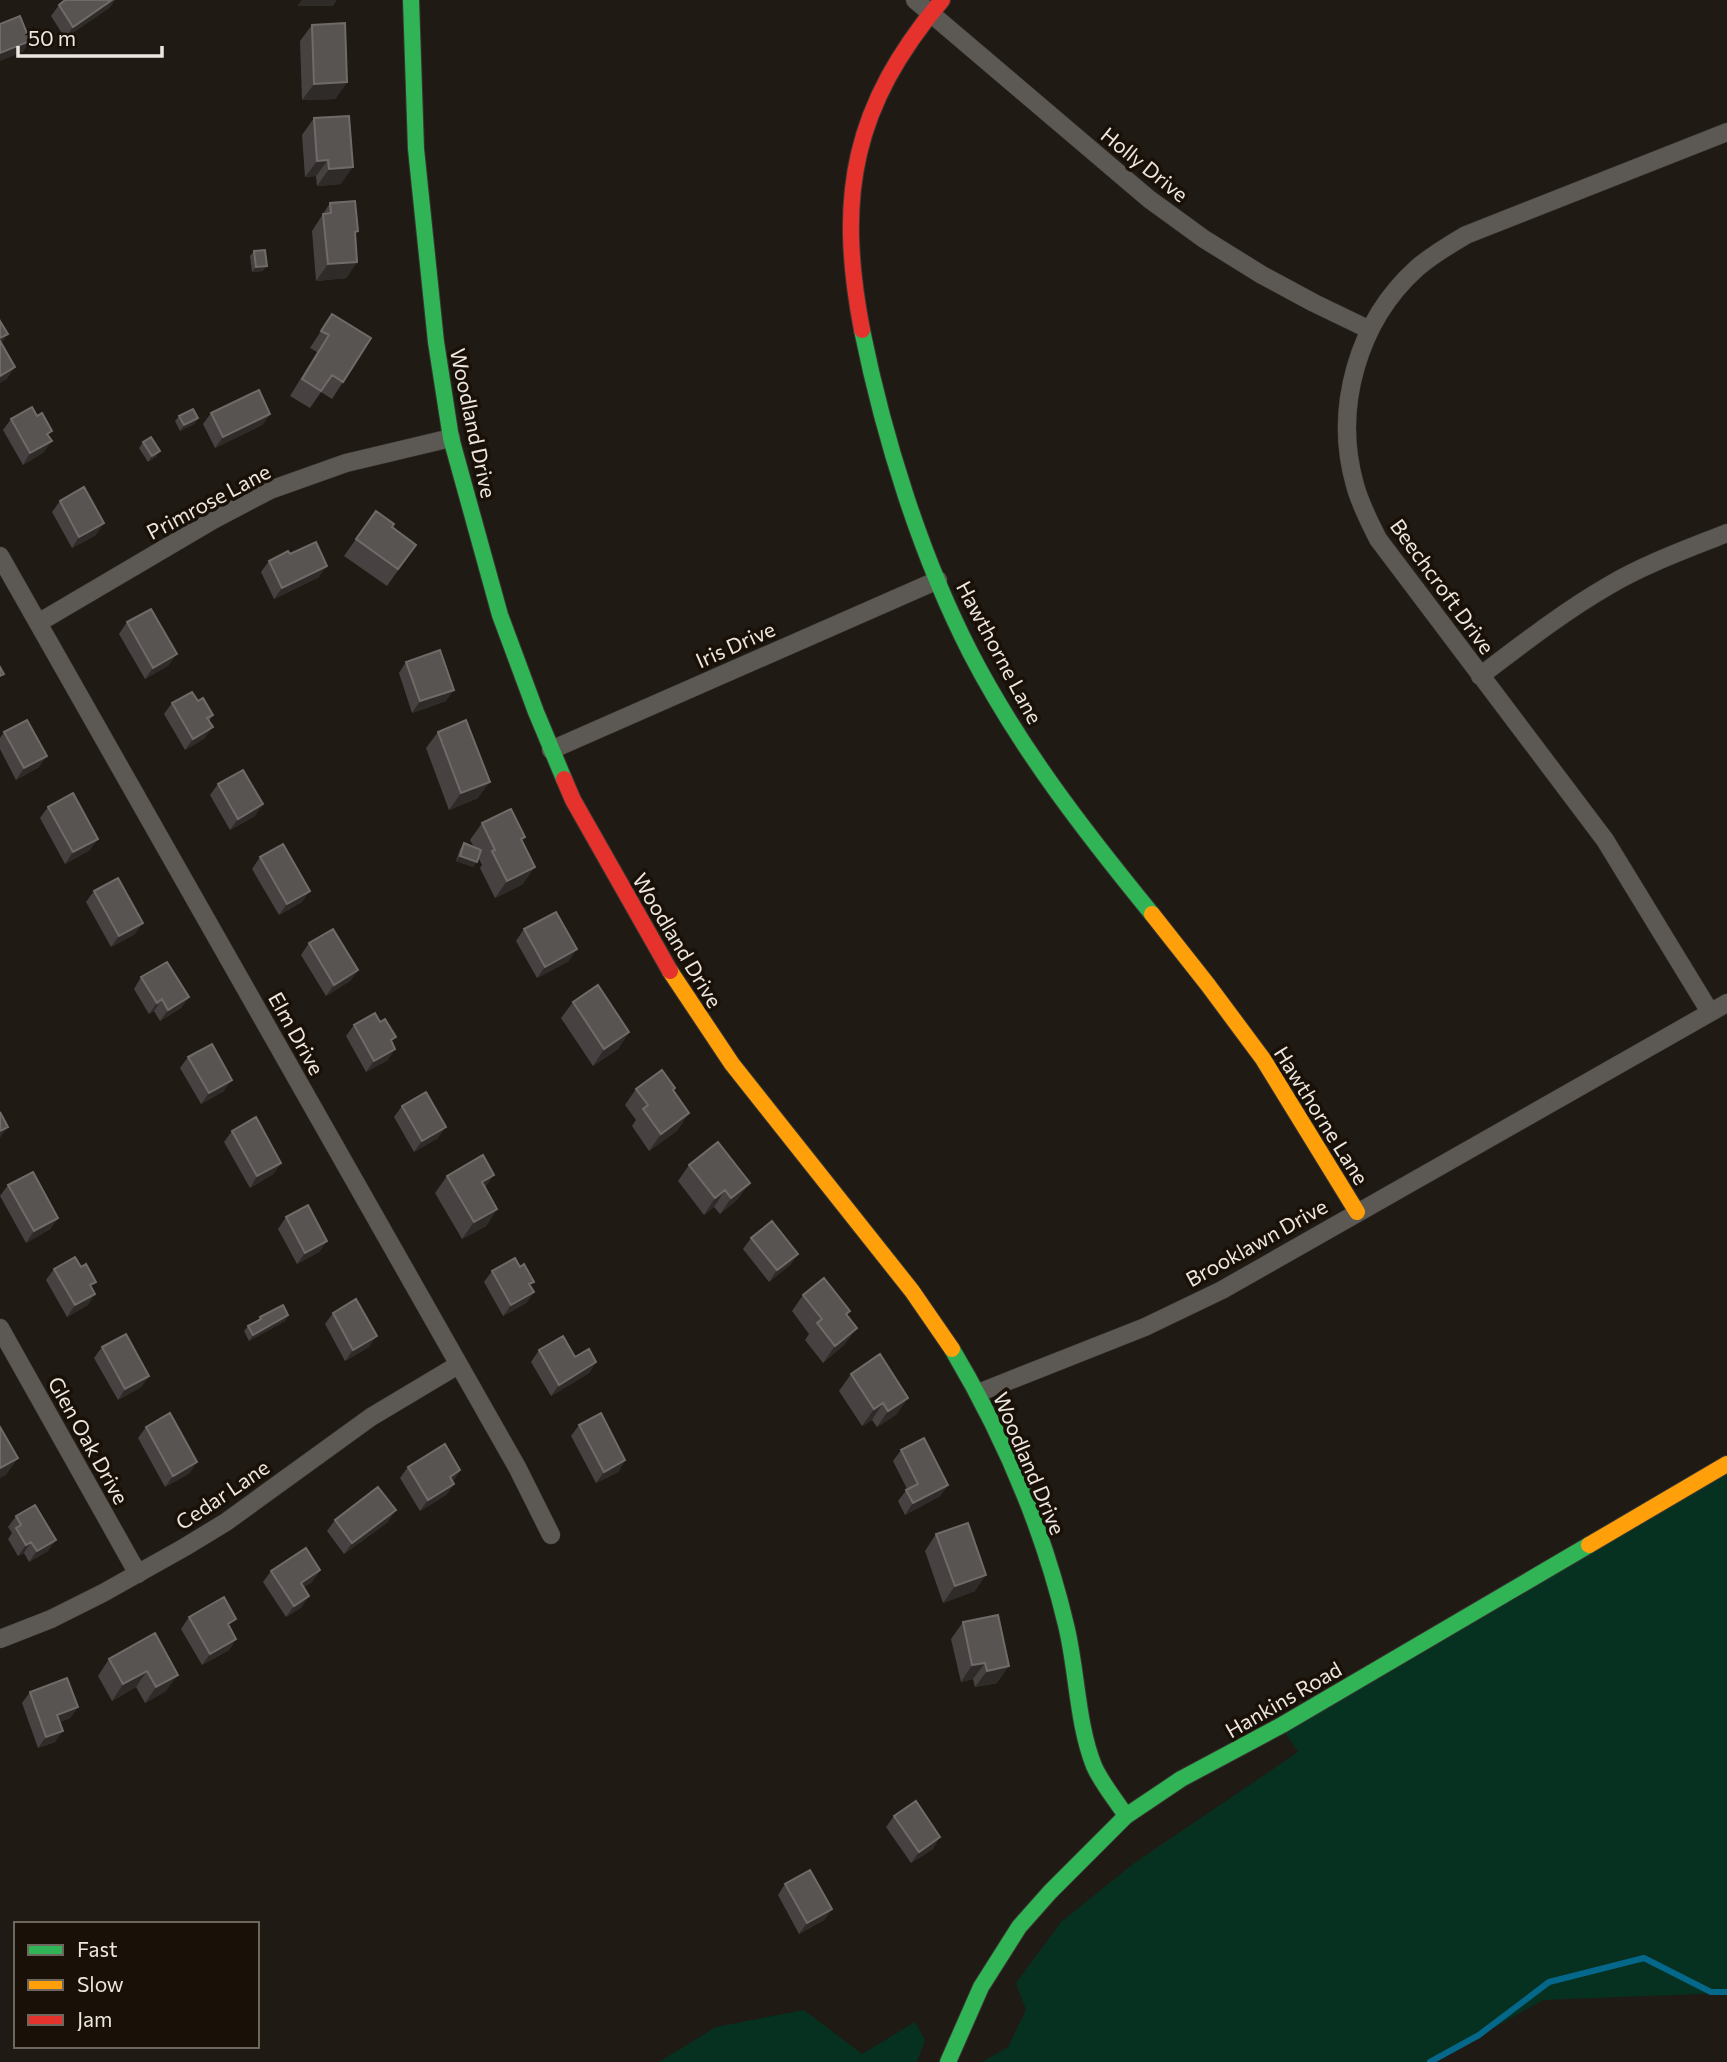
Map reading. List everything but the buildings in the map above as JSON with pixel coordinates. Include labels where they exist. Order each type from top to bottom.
[{"type":"street","name":"Woodland Drive","points":[[411,0],[416,149],[436,342],[451,438],[478,540],[519,670],[573,800],[634,910],[710,1033],[912,1291],[978,1393],[1015,1470],[1052,1572],[1067,1627],[1087,1742],[1095,1768],[1126,1816]]},
{"type":"street","name":"Holly Drive","points":[[915,0],[1149,199],[1204,239],[1262,275],[1370,330]]},
{"type":"street","name":"Hawthorne Lane","points":[[943,0],[890,69],[864,133],[853,186],[850,225],[854,283],[876,396],[902,480],[937,580],[971,652],[1041,770],[1263,1060],[1357,1212]]},
{"type":"street","name":"Beechcroft Drive","points":[[1710,1012],[1605,840],[1378,539],[1354,484],[1347,420],[1354,372],[1370,330],[1395,291],[1416,269],[1440,250],[1466,234],[1727,132]]},
{"type":"street","name":"Primrose Lane","points":[[38,623],[270,490],[346,463],[451,438]]},
{"type":"street","points":[[1480,676],[1544,627],[1609,585],[1664,558],[1727,533]]},
{"type":"street","name":"Elm Drive","points":[[0,556],[517,1467],[551,1535]]},
{"type":"street","name":"Iris Drive","points":[[551,750],[937,580]]},
{"type":"street","name":"Brooklawn Drive","points":[[978,1393],[1145,1327],[1222,1290],[1727,1003]]},
{"type":"street","name":"Glen Oak Drive","points":[[0,1328],[138,1574]]},
{"type":"street","name":"Cedar Lane","points":[[0,1639],[51,1619],[138,1574],[226,1522],[371,1417],[458,1365]]},
{"type":"street","name":"Hankins Road","points":[[948,2062],[985,1979],[1020,1927],[1050,1892],[1126,1816],[1181,1779],[1282,1726],[1727,1464]]},
{"type":"green space","points":[[1727,1465],[1727,1993],[1543,2000],[1434,2062],[982,2062],[1008,2047],[1026,2010],[1016,1983],[1061,1922],[1133,1864],[1298,1752],[1280,1725]]},
{"type":"green space","points":[[804,2010],[862,2054],[915,2022],[925,2040],[917,2062],[659,2062],[716,2027]]},
{"type":"waterway","points":[[1430,2062],[1479,2035],[1549,1982],[1644,1958],[1711,1992],[1727,1992]]},
{"type":"traffic: fast","points":[[411,0],[416,149],[436,342],[451,438],[500,615],[564,779]]},
{"type":"traffic: fast","points":[[862,330],[881,412],[906,495],[935,576],[970,652],[1031,755],[1102,852],[1152,914]]},
{"type":"traffic: fast","points":[[952,1349],[988,1415],[1020,1483],[1057,1589],[1073,1660],[1088,1750],[1097,1773],[1126,1816]]},
{"type":"traffic: fast","points":[[948,2062],[981,1987],[1019,1927],[1126,1816],[1181,1779],[1282,1725],[1589,1545]]},
{"type":"traffic: slow","points":[[1152,914],[1263,1059],[1357,1212]]},
{"type":"traffic: slow","points":[[670,971],[732,1064],[912,1291],[952,1349]]},
{"type":"traffic: slow","points":[[1589,1545],[1727,1464]]},
{"type":"traffic: jam","points":[[862,330],[854,281],[851,236],[852,194],[859,154],[871,115],[888,77],[912,39],[942,0]]},
{"type":"traffic: jam","points":[[564,779],[573,800],[670,971]]}]
